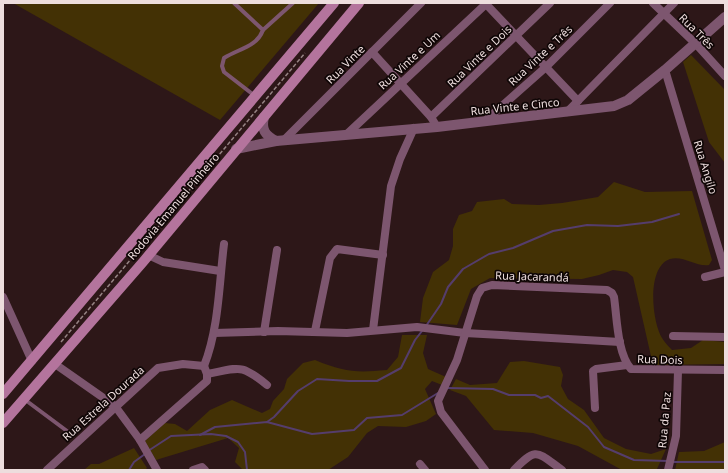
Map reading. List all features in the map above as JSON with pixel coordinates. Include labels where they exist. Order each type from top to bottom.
[{"type":"main road","name":"Rodovia Emanuel Pinheiro","points":[[3,394],[334,3]]},
{"type":"main road","name":"Rodovia Emanuel Pinheiro","points":[[3,423],[148,255],[359,3]]},
{"type":"street","name":"Rua Vinte","points":[[280,140],[421,3]]},
{"type":"street","points":[[486,3],[578,101]]},
{"type":"street","name":"Rua Vinte e Um","points":[[347,134],[486,3]]},
{"type":"street","name":"Rua Vinte e Dois","points":[[431,117],[550,3]]},
{"type":"street","name":"Rua Vinte e Três","points":[[485,121],[546,67],[610,3]]},
{"type":"street","name":"Rua Três","points":[[653,3],[696,44],[725,76]]},
{"type":"street","points":[[566,113],[674,3]]},
{"type":"street","name":"Rua Vinte e Cinco","points":[[236,149],[280,140],[437,127],[566,113],[614,106],[628,100],[666,70],[725,17]]},
{"type":"street","points":[[372,52],[431,117],[437,127]]},
{"type":"street","name":"Rua Angilo","points":[[666,70],[725,271]]},
{"type":"street","points":[[264,117],[262,126],[264,132],[280,140]]},
{"type":"street","points":[[372,330],[391,186],[400,159],[414,128]]},
{"type":"street","points":[[140,440],[207,381],[206,370],[214,334],[224,244]]},
{"type":"street","points":[[315,331],[330,258],[337,249],[383,255]]},
{"type":"street","points":[[264,332],[277,250]]},
{"type":"street","points":[[148,255],[164,262],[220,271]]},
{"type":"street","points":[[705,278],[725,271]]},
{"type":"street","name":"Rua Jacarandá","points":[[465,333],[477,296],[482,288],[492,285],[607,290]]},
{"type":"street","name":"Rua Dois","points":[[607,290],[612,293],[614,297],[620,342],[627,365],[631,369],[725,370]]},
{"type":"street","points":[[3,297],[32,361]]},
{"type":"street","points":[[214,334],[315,331],[347,333],[417,327],[465,333],[620,342]]},
{"type":"street","points":[[465,333],[457,360],[438,401],[441,412],[485,470]]},
{"type":"street","points":[[674,336],[725,337]]},
{"type":"street","points":[[55,364],[115,406],[140,440],[156,470]]},
{"type":"street","name":"Rua Estrela Dourada","points":[[47,470],[158,368],[182,364],[206,370],[242,368],[267,385]]},
{"type":"street","points":[[595,408],[593,371],[596,369],[627,365]]},
{"type":"street","name":"Rua da Paz","points":[[668,470],[676,436],[678,370]]},
{"type":"street","points":[[514,470],[529,455],[536,453],[543,455],[562,470]]},
{"type":"street","points":[[193,470],[202,467],[205,470]]},
{"type":"lane","points":[[234,3],[263,30]]},
{"type":"lane","points":[[255,97],[224,72],[222,66],[224,58],[255,43],[261,37],[263,30],[293,3]]},
{"type":"lane","points":[[23,399],[71,434]]},
{"type":"path","points":[[56,348],[307,51]]},
{"type":"shaded area","points":[[13,3],[319,3],[220,120]]},
{"type":"shaded area","points":[[691,55],[725,90],[725,163],[709,142],[683,62]]},
{"type":"shaded area","points":[[614,182],[645,192],[692,191],[712,260],[709,265],[704,265],[675,258],[662,264],[657,272],[654,283],[653,296],[656,320],[658,330],[662,338],[672,350],[691,348],[703,340],[725,342],[725,364],[653,365],[633,277],[627,272],[613,270],[582,279],[490,278],[471,289],[457,325],[420,322],[423,298],[433,272],[449,260],[453,246],[453,229],[459,215],[472,211],[477,202],[504,199],[512,204],[539,205],[562,203],[598,197]]},
{"type":"shaded area","points":[[402,335],[427,335],[423,353],[428,369],[446,377],[442,385],[432,381],[425,389],[436,414],[426,421],[406,427],[378,426],[367,433],[348,457],[328,470],[243,470],[235,462],[239,448],[228,438],[156,460],[145,441],[165,423],[175,424],[187,431],[210,410],[232,400],[262,413],[270,409],[273,401],[284,389],[287,379],[303,363],[315,360],[350,371],[387,370],[398,357]]},
{"type":"shaded area","points":[[524,361],[560,367],[563,375],[561,386],[568,399],[584,410],[604,438],[626,449],[651,454],[666,449],[657,469],[622,470],[578,446],[533,433],[494,430],[466,396],[450,390],[456,379],[470,385],[497,383],[510,362]]},
{"type":"shaded area","points":[[725,442],[725,470],[675,470],[679,452],[704,451]]},
{"type":"shaded area","points":[[134,448],[147,468],[145,470],[84,470],[91,464],[99,464]]},
{"type":"waterway","points":[[426,326],[441,304],[448,287],[463,269],[489,254],[513,248],[553,231],[587,225],[618,226],[652,222],[679,214]]},
{"type":"waterway","points":[[267,422],[274,417],[298,391],[317,379],[377,381],[401,368],[415,340],[422,331]]},
{"type":"waterway","points":[[447,388],[493,389],[509,395],[535,395],[541,398],[548,396],[588,427],[604,447],[634,460],[668,461]]},
{"type":"waterway","points":[[200,435],[215,427],[267,422],[312,434],[354,430],[367,418],[402,415],[438,393]]},
{"type":"waterway","points":[[148,451],[171,436],[211,434],[226,436],[238,442],[245,452],[247,470]]},
{"type":"waterway","points":[[129,470],[134,462],[145,454]]},
{"type":"waterway","points":[[672,462],[725,462]]}]
